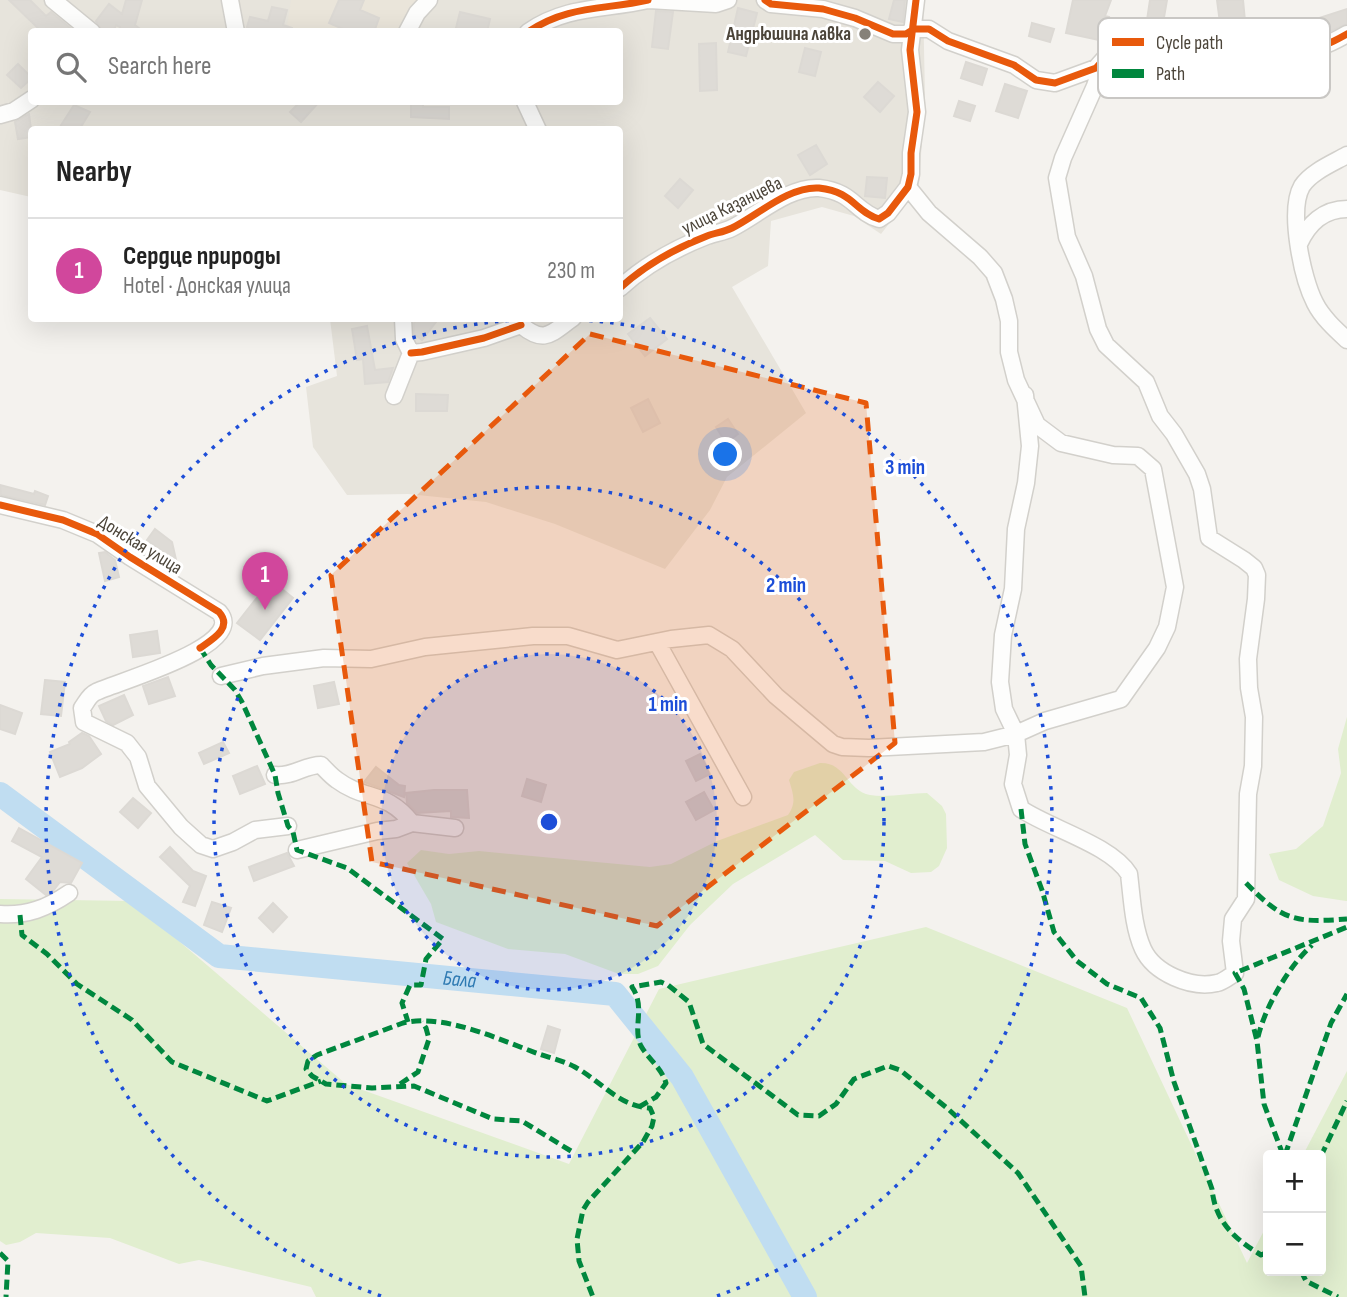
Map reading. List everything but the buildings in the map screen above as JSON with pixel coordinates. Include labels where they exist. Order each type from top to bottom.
[{"type":"street","points":[[53,0],[87,28]]},
{"type":"street","points":[[230,0],[235,28]]},
{"type":"street","points":[[409,28],[417,13],[429,0]]},
{"type":"street","points":[[533,28],[564,13],[649,0],[716,4],[728,0]]},
{"type":"street","points":[[765,0],[771,4],[823,9],[855,18],[893,34],[929,29],[948,41],[1014,65],[1036,80],[1055,83],[1098,66]]},
{"type":"street","points":[[220,676],[263,666],[324,658],[371,659],[425,647],[533,636],[568,636],[617,650],[709,635],[732,649],[776,696],[826,740],[842,747],[887,748],[984,742],[1121,699],[1157,648],[1167,627],[1174,587],[1153,469],[1138,456],[1113,455],[1060,443],[1037,425],[1016,380],[1009,352],[1009,321],[994,273],[980,257],[929,213],[908,187],[917,112],[910,50],[916,0]]},
{"type":"street","points":[[1330,43],[1347,34]]},
{"type":"street","points":[[1025,395],[1030,446],[1026,483],[1016,529],[1013,589],[1004,625],[1000,681],[1003,709],[1016,734],[1018,755],[1013,784],[1021,809],[1039,821],[1102,850],[1122,864],[1129,874],[1143,950],[1156,966],[1177,979],[1198,985],[1219,983],[1236,973],[1231,941],[1233,919],[1246,899],[1248,794],[1253,766],[1254,717],[1248,659],[1257,575],[1254,568],[1244,560],[1209,538],[1202,489],[1197,474],[1160,416],[1146,382],[1106,345],[1098,329],[1084,276],[1067,237],[1057,178],[1063,158],[1096,86],[1096,68]]},
{"type":"street","points":[[0,116],[28,102]]},
{"type":"street","points":[[526,105],[536,126]]},
{"type":"street","points":[[1347,155],[1304,183],[1297,197],[1299,244],[1306,278],[1315,303],[1347,340]]},
{"type":"street","name":"улица Казанцева","points":[[623,286],[652,263],[706,236],[730,229],[794,193],[815,188],[832,190],[844,194],[872,217],[879,219],[888,213],[908,187]]},
{"type":"street","points":[[1299,244],[1304,233],[1320,216],[1334,209],[1347,209]]},
{"type":"street","points":[[394,396],[411,353],[404,339],[403,322]]},
{"type":"street","points":[[411,353],[484,338],[523,322],[533,335],[547,335],[567,322]]},
{"type":"street","name":"Донская улица","points":[[0,505],[63,520],[97,534],[219,612],[224,618],[225,626],[220,634],[194,654],[175,663],[143,672],[92,693],[82,708],[84,722],[127,743],[138,757],[147,786],[181,827],[201,845],[213,849],[255,830],[288,826]]},
{"type":"street","points":[[657,642],[743,797]]},
{"type":"street","points":[[275,775],[286,776],[312,765],[321,765],[337,781],[389,801],[401,809],[412,823]]},
{"type":"street","points":[[297,850],[377,831],[397,829],[412,823],[455,828]]},
{"type":"street","points":[[0,915],[26,914],[69,893]]},
{"type":"highlighted area","points":[[590,334],[866,403],[895,743],[657,926],[372,862],[331,575]]},
{"type":"shaded area","points":[[0,0],[923,0],[925,96],[919,185],[881,234],[854,216],[822,207],[771,221],[768,266],[732,287],[806,413],[727,477],[710,510],[665,569],[555,524],[486,502],[408,494],[347,495],[313,447],[306,387],[337,376],[330,322],[623,322],[623,126],[28,126],[28,196],[0,190]]},
{"type":"shaded area","points":[[291,0],[423,0],[405,28],[287,28]]},
{"type":"green space","points":[[1347,717],[1346,901],[1313,896],[1279,880],[1269,854],[1296,849],[1323,826],[1341,773],[1338,749]]},
{"type":"green space","points":[[820,763],[836,767],[856,788],[870,795],[927,793],[942,806],[946,814],[947,848],[939,866],[931,872],[911,873],[885,861],[843,860],[815,835],[733,884],[690,925],[658,966],[638,974],[619,974],[565,954],[508,949],[436,922],[431,904],[407,863],[421,850],[449,854],[479,851],[650,867],[671,864],[717,841],[788,815],[793,802],[789,780],[794,772]]},
{"type":"green space","points":[[0,899],[132,901],[346,1084],[569,1164],[659,989],[926,927],[1127,1008],[1247,1263],[1263,1233],[1263,1276],[1326,1276],[1326,1150],[1306,1150],[1347,1071],[1347,1297],[316,1297],[311,1287],[199,1260],[179,1264],[110,1238],[36,1233],[20,1242],[6,1245],[0,1241]]},
{"type":"waterway","name":"Бала","points":[[0,794],[219,956],[615,994],[682,1077],[805,1297]]},
{"type":"marked path","points":[[200,648],[242,702],[275,775],[278,793],[297,850],[347,868],[443,939],[426,959],[421,985],[410,985],[402,1003],[408,1022]]},
{"type":"marked path","points":[[1021,809],[1025,844],[1054,932],[1077,961],[1107,984],[1141,998],[1160,1028],[1174,1082],[1212,1189],[1217,1211],[1235,1236],[1263,1254]]},
{"type":"marked path","points":[[1246,883],[1270,905],[1291,917],[1314,920],[1347,919]]},
{"type":"marked path","points":[[20,915],[22,935],[47,954],[77,984],[132,1020],[172,1062],[267,1101],[321,1081]]},
{"type":"marked path","points":[[1281,1150],[1264,1104],[1257,1041],[1244,989],[1235,973],[1347,927]]},
{"type":"marked path","points":[[1258,1037],[1266,1013],[1279,988],[1312,945]]},
{"type":"marked path","points":[[639,1107],[656,1097],[666,1083],[641,1046],[638,1002],[632,987],[661,982],[689,1002],[703,1044],[798,1115],[819,1116],[836,1104],[854,1079],[888,1066],[900,1070],[947,1108],[1018,1173],[1081,1266],[1085,1297]]},
{"type":"marked path","points":[[1287,1150],[1331,1023],[1347,994]]},
{"type":"marked path","points":[[400,1084],[418,1072],[429,1039],[422,1022]]},
{"type":"marked path","points":[[571,1151],[522,1121],[493,1119],[414,1086],[372,1088],[326,1084],[306,1069],[308,1061],[317,1055],[403,1023],[436,1022],[490,1035],[566,1063],[628,1103],[650,1108],[654,1117],[643,1142],[583,1210],[577,1239],[579,1261],[593,1297]]},
{"type":"marked path","points":[[1324,1150],[1347,1101]]},
{"type":"marked path","points":[[0,1253],[8,1261],[6,1297]]},
{"type":"marked path","points":[[1304,1276],[1306,1281],[1338,1297]]},
{"type":"cycle path","points":[[535,28],[572,13],[648,0]]},
{"type":"cycle path","points":[[765,0],[771,4],[823,9],[855,18],[893,34],[929,29],[948,41],[1014,65],[1036,80],[1055,83],[1098,66]]},
{"type":"cycle path","points":[[623,285],[639,272],[672,252],[732,228],[796,192],[819,188],[831,190],[847,197],[871,216],[879,219],[888,213],[908,187],[911,174],[917,112],[910,50],[916,0]]},
{"type":"cycle path","points":[[1330,42],[1347,34]]},
{"type":"cycle path","points":[[411,353],[484,338],[521,325]]},
{"type":"cycle path","points":[[0,505],[63,520],[97,534],[219,612],[223,618],[223,628],[200,648]]},
{"type":"place","name":"Андрюшина лавка","points":[[865,34]]},
{"type":"place","name":"Сердце природы","points":[[265,610]]}]
